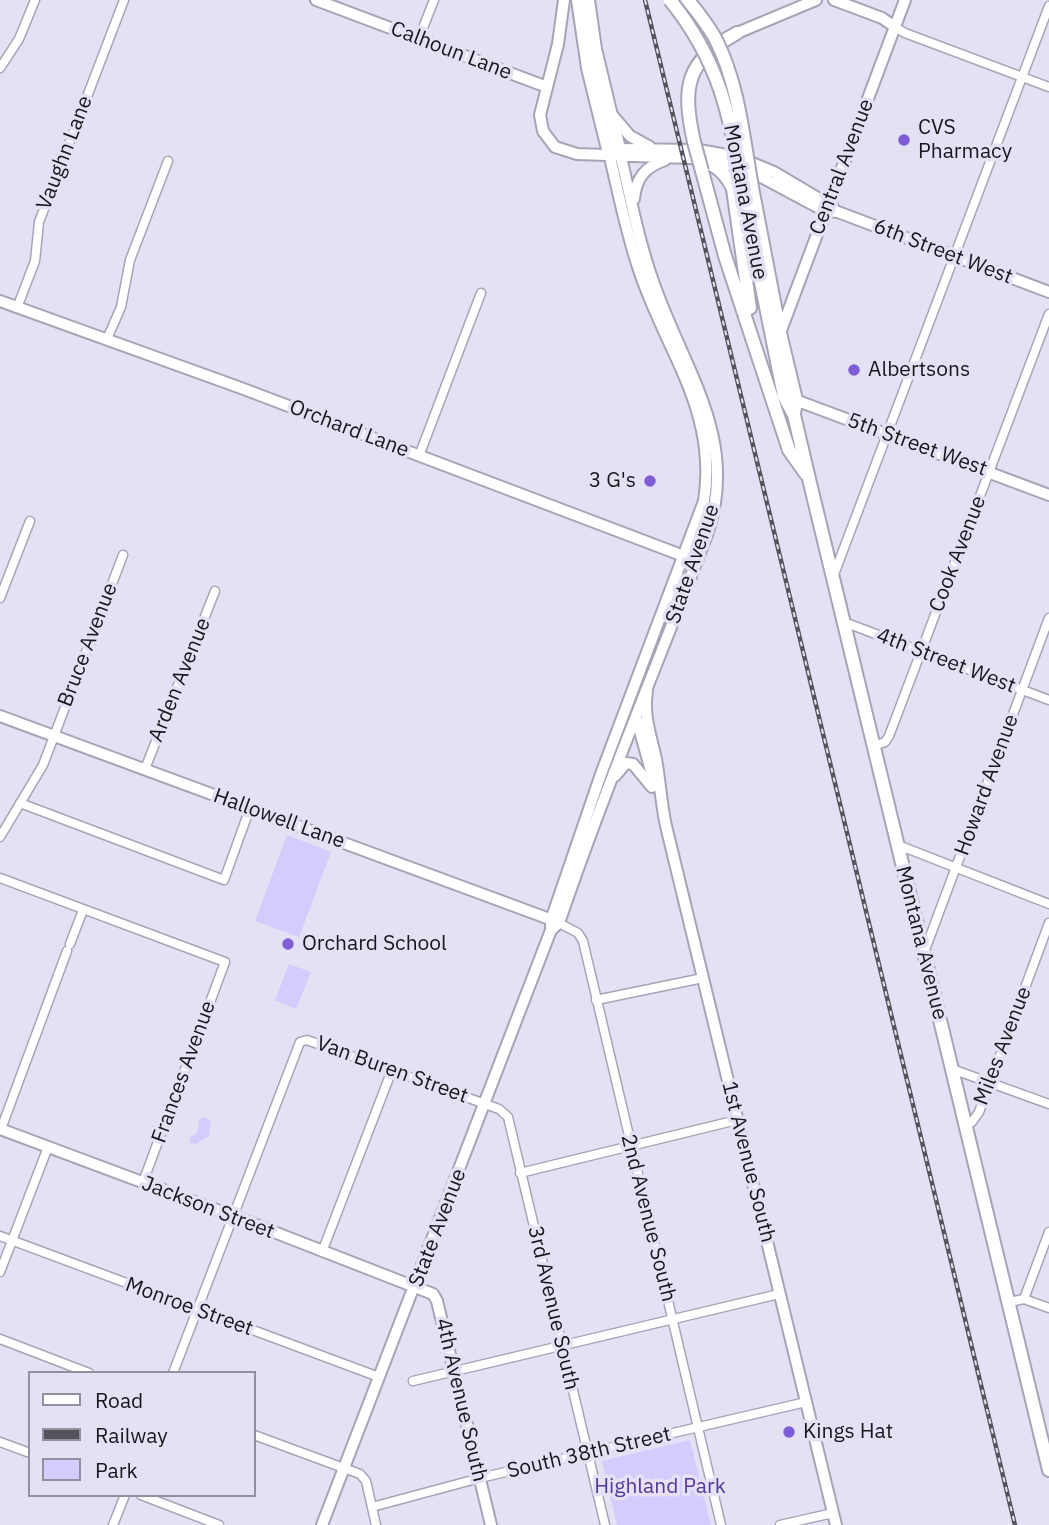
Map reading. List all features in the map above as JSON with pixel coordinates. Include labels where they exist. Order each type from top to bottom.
[{"type":"main road","points":[[578,0],[586,59],[611,153]]},
{"type":"main road","points":[[588,0],[595,49],[609,109],[611,153]]},
{"type":"main road","name":"Montana Avenue","points":[[670,0],[703,47],[723,90],[780,333],[790,398]]},
{"type":"main road","name":"Montana Avenue","points":[[688,0],[716,39],[735,93],[751,206],[790,398],[1049,1470]]},
{"type":"main road","points":[[737,33],[709,52],[692,76],[687,101],[694,142],[725,256],[789,450],[810,483]]},
{"type":"main road","points":[[702,166],[712,164],[725,175],[733,190],[755,342]]},
{"type":"street","points":[[0,68],[19,40],[35,0]]},
{"type":"street","name":"Vaughn Lane","points":[[17,308],[35,261],[39,222],[124,0]]},
{"type":"street","name":"Calhoun Lane","points":[[316,0],[330,2],[547,87]]},
{"type":"street","points":[[419,38],[434,0]]},
{"type":"street","points":[[564,0],[558,44],[541,120],[549,141],[564,151],[611,153]]},
{"type":"street","points":[[789,11],[794,0]]},
{"type":"street","points":[[737,33],[816,0]]},
{"type":"street","points":[[834,0],[882,18],[905,33],[1049,87]]},
{"type":"street","name":"Central Avenue","points":[[780,333],[905,0]]},
{"type":"street","points":[[833,577],[1049,6]]},
{"type":"street","points":[[609,109],[630,136],[642,144],[660,150]]},
{"type":"street","name":"6th Street West","points":[[611,153],[699,150],[743,158],[774,172],[827,207]]},
{"type":"street","name":"6th Street West","points":[[611,153],[674,158],[702,166],[744,169],[838,212],[1049,292]]},
{"type":"street","name":"State Avenue","points":[[322,1525],[606,789],[697,561],[717,497],[716,443],[703,401],[655,287],[634,212],[611,153]]},
{"type":"street","name":"State Avenue","points":[[554,924],[600,775],[704,501],[708,471],[705,438],[696,406],[638,268],[611,153]]},
{"type":"street","points":[[634,212],[635,189],[642,174],[655,164],[674,158]]},
{"type":"street","points":[[107,339],[121,307],[130,260],[168,161]]},
{"type":"street","points":[[419,456],[481,293]]},
{"type":"street","name":"Orchard Lane","points":[[0,301],[697,561]]},
{"type":"street","name":"Cook Avenue","points":[[874,746],[887,740],[1049,314]]},
{"type":"street","name":"5th Street West","points":[[790,398],[1049,495]]},
{"type":"street","points":[[0,598],[30,521]]},
{"type":"street","name":"Bruce Avenue","points":[[0,837],[43,765],[123,555]]},
{"type":"street","name":"Arden Avenue","points":[[145,769],[215,591]]},
{"type":"street","name":"Howard Avenue","points":[[923,952],[1049,618]]},
{"type":"street","name":"1st Avenue South","points":[[660,620],[636,694],[636,717],[649,769],[660,798],[836,1525]]},
{"type":"street","name":"4th Street West","points":[[844,622],[1049,699]]},
{"type":"street","name":"1st Avenue South","points":[[646,692],[646,719],[657,762],[660,798]]},
{"type":"street","name":"Hallowell Lane","points":[[0,716],[554,924]]},
{"type":"street","points":[[606,789],[622,766],[629,763],[639,769],[660,798]]},
{"type":"street","points":[[20,803],[223,880],[250,808]]},
{"type":"street","points":[[898,845],[1049,904]]},
{"type":"street","points":[[0,878],[83,910],[1,1129]]},
{"type":"street","name":"Frances Avenue","points":[[83,910],[225,962],[143,1182]]},
{"type":"street","name":"Miles Avenue","points":[[965,1125],[976,1117],[1049,923]]},
{"type":"street","name":"2nd Avenue South","points":[[554,924],[578,933],[583,941],[720,1525]]},
{"type":"street","points":[[596,1000],[703,978]]},
{"type":"street","name":"Van Buren Street","points":[[233,1216],[300,1042],[307,1040],[485,1104]]},
{"type":"street","points":[[951,1069],[1049,1104]]},
{"type":"street","points":[[322,1252],[392,1070]]},
{"type":"street","name":"3rd Avenue South","points":[[485,1104],[499,1109],[508,1117],[605,1525]]},
{"type":"street","points":[[520,1173],[737,1120]]},
{"type":"street","name":"Jackson Street","points":[[1,1129],[416,1286]]},
{"type":"street","points":[[0,1272],[48,1147]]},
{"type":"street","points":[[174,1371],[233,1216]]},
{"type":"street","points":[[1024,1299],[1049,1232]]},
{"type":"street","name":"Monroe Street","points":[[0,1236],[379,1377]]},
{"type":"street","name":"4th Avenue South","points":[[416,1286],[436,1298],[491,1525]]},
{"type":"street","points":[[413,1381],[779,1294]]},
{"type":"street","points":[[1009,1302],[1024,1299],[1049,1308]]},
{"type":"street","points":[[0,1339],[84,1371]]},
{"type":"street","name":"South 38th Street","points":[[372,1507],[480,1478],[588,1455],[806,1402]]},
{"type":"street","points":[[256,1436],[360,1475],[366,1481],[376,1525]]},
{"type":"street","points":[[0,1442],[28,1452]]},
{"type":"street","points":[[113,1525],[124,1497]]},
{"type":"street","points":[[146,1497],[219,1525]]},
{"type":"street","points":[[780,1525],[833,1513]]},
{"type":"green space","points":[[287,835],[331,852],[299,937],[255,921]]},
{"type":"green space","points":[[289,964],[311,972],[296,1009],[275,1000]]},
{"type":"green space","points":[[204,1117],[211,1121],[209,1136],[196,1144],[190,1143],[190,1137],[197,1133],[199,1120]]},
{"type":"green space","name":"Highland Park","points":[[690,1440],[711,1525],[617,1525],[602,1461]]},
{"type":"railway","points":[[645,0],[1015,1525]]},
{"type":"place","name":"CVS Pharmacy","points":[[904,140]]},
{"type":"place","name":"Albertsons","points":[[854,370]]},
{"type":"place","name":"3 G's","points":[[650,481]]},
{"type":"place","name":"Orchard School","points":[[288,944]]},
{"type":"place","name":"Kings Hat","points":[[789,1432]]}]
